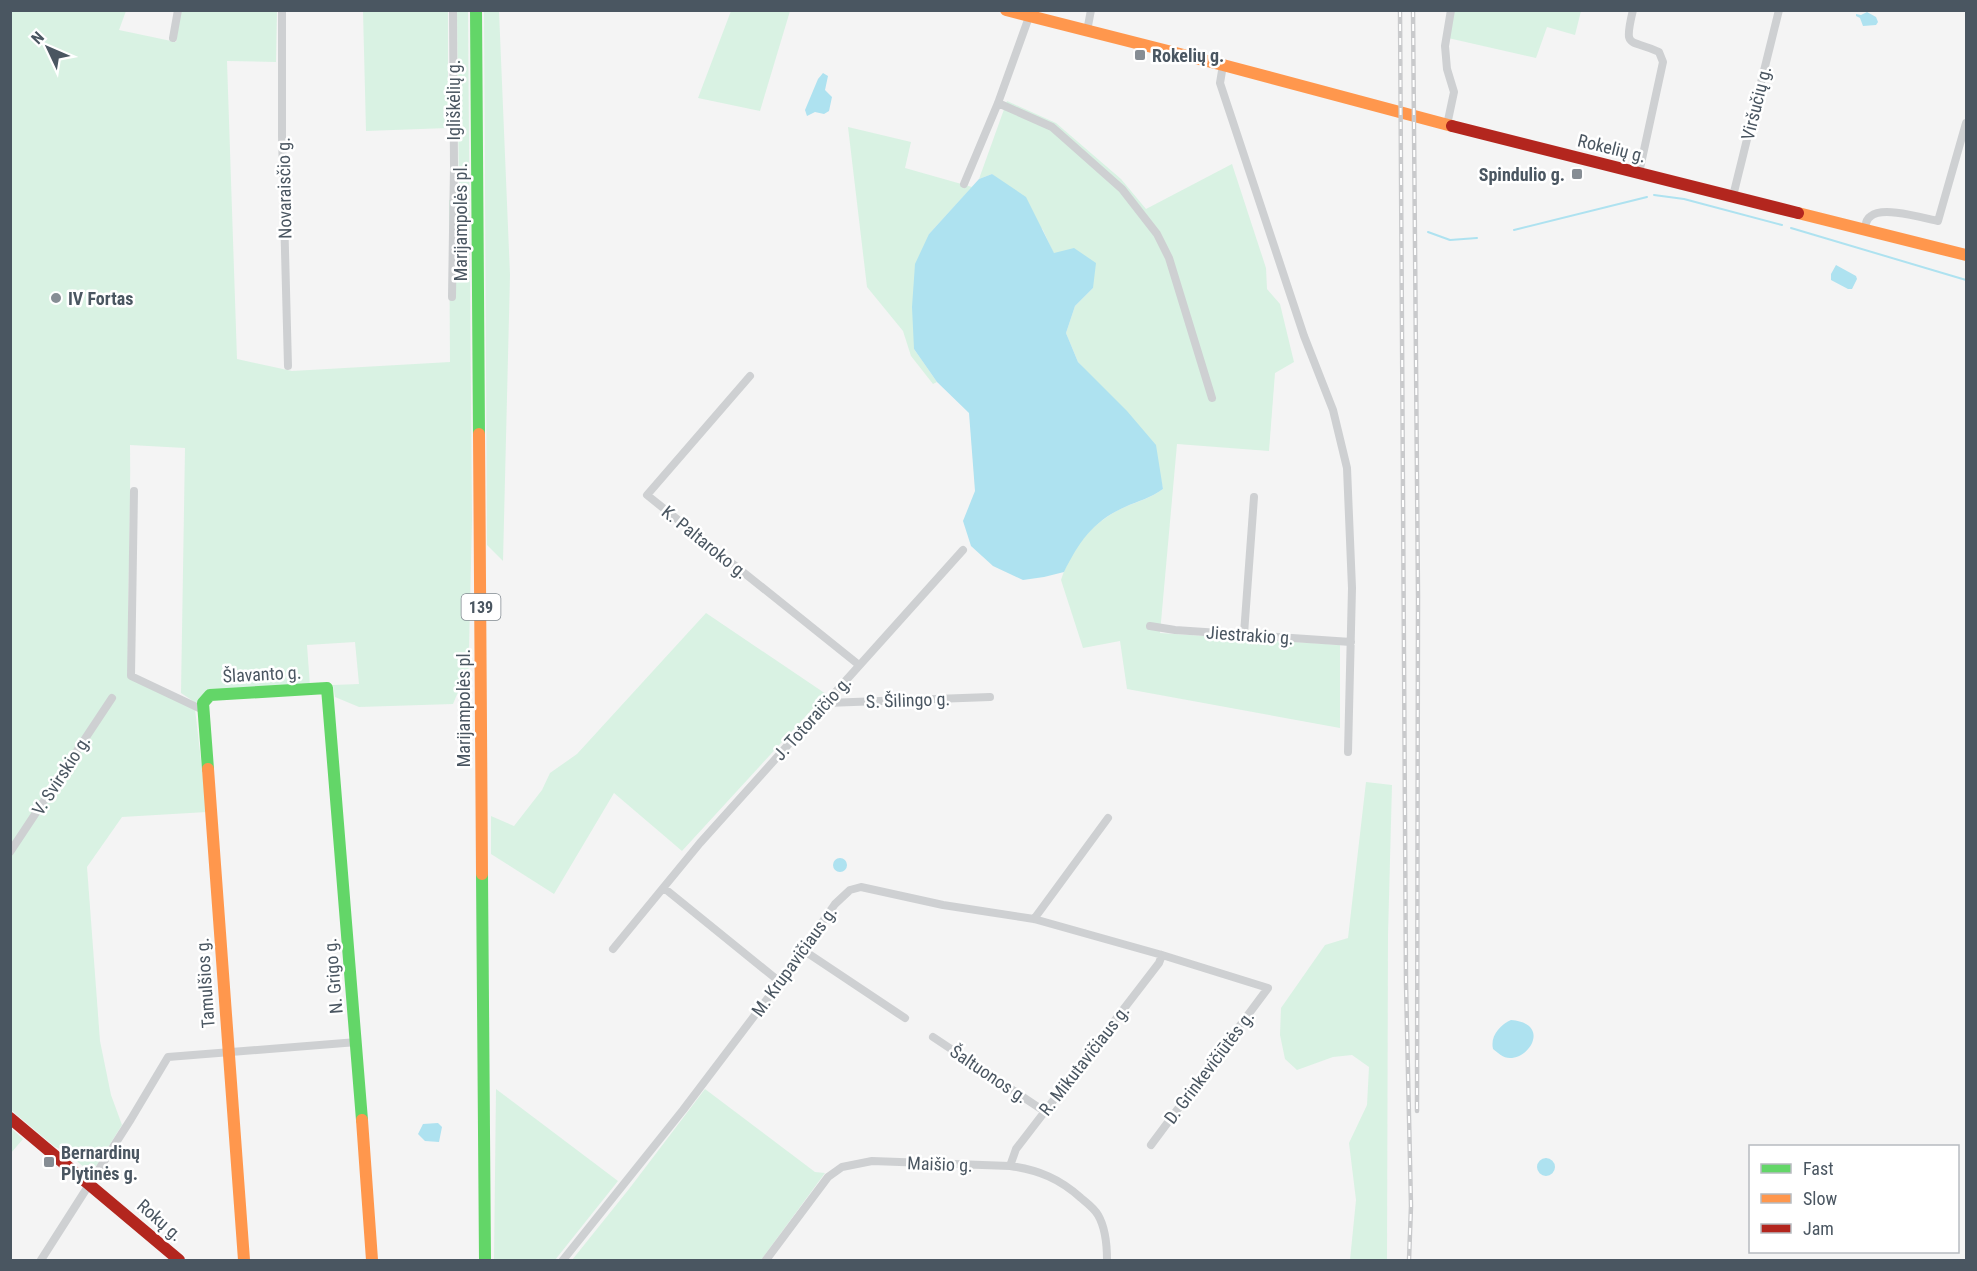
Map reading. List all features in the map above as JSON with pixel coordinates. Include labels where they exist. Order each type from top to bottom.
[{"type":"main road","name":"Marijampolės pl.","points":[[477,10],[484,1260]]},
{"type":"main road","name":"Rokelių g.","points":[[1006,10],[1447,125],[1966,255]]},
{"type":"main road","name":"Šlavanto g.","points":[[203,707],[210,695],[327,688]]},
{"type":"main road","name":"N. Grigo g.","points":[[327,688],[357,1042],[372,1260]]},
{"type":"main road","name":"Tamulšios g.","points":[[203,707],[244,1260]]},
{"type":"main road","name":"Rokų g.","points":[[10,1118],[179,1260]]},
{"type":"street","points":[[173,38],[178,10]]},
{"type":"street","name":"Novaraisčio g.","points":[[282,10],[282,136],[288,366]]},
{"type":"street","name":"Igliškėlių g.","points":[[452,297],[453,10]]},
{"type":"street","points":[[1087,31],[1091,10]]},
{"type":"street","points":[[1447,125],[1454,92],[1447,69],[1445,46],[1451,10]]},
{"type":"street","points":[[1633,10],[1628,38],[1633,44],[1659,52],[1663,62],[1639,173]]},
{"type":"street","name":"Viršučių g.","points":[[1733,196],[1779,10]]},
{"type":"street","points":[[964,184],[998,103],[1029,17]]},
{"type":"street","points":[[1223,65],[1220,82],[1304,336],[1333,410],[1347,468],[1352,588],[1348,752]]},
{"type":"street","points":[[998,103],[1052,127],[1122,189],[1157,234],[1168,258],[1212,398]]},
{"type":"street","points":[[1865,228],[1867,220],[1876,213],[1888,212],[1938,221],[1966,123]]},
{"type":"street","name":"K. Paltaroko g.","points":[[750,376],[647,495],[859,665]]},
{"type":"street","points":[[134,491],[131,676],[203,707]]},
{"type":"street","points":[[1244,634],[1254,497]]},
{"type":"street","name":"J. Totoraičio g.","points":[[613,949],[700,843],[963,550]]},
{"type":"street","name":"Jiestrakio g.","points":[[1150,626],[1174,630],[1350,642]]},
{"type":"street","name":"S. Šilingo g.","points":[[826,703],[990,697]]},
{"type":"street","name":"V. Svirskio g.","points":[[10,852],[112,698]]},
{"type":"street","points":[[1034,919],[1108,818]]},
{"type":"street","name":"M. Krupavičiaus g.","points":[[563,1260],[683,1110],[780,982],[835,904],[850,890],[861,887],[943,905],[1034,919],[1268,988]]},
{"type":"street","points":[[664,888],[780,982]]},
{"type":"street","points":[[803,950],[905,1018]]},
{"type":"street","name":"R. Mikutavičiaus g.","points":[[1010,1166],[1016,1149],[1160,963],[1162,955]]},
{"type":"street","name":"D. Grinkevičiūtės g.","points":[[1151,1145],[1268,988]]},
{"type":"street","name":"Šaltuonos g.","points":[[933,1037],[1044,1111]]},
{"type":"street","points":[[41,1260],[168,1057],[357,1042]]},
{"type":"street","name":"Maišio g.","points":[[766,1260],[828,1177],[842,1167],[872,1161],[1010,1166],[1049,1175],[1070,1188],[1094,1209],[1105,1236],[1107,1260]]},
{"type":"green space","points":[[10,11],[126,11],[119,30],[176,42],[181,11],[277,11],[276,62],[227,61],[237,359],[292,371],[450,362],[449,200],[459,199],[457,11],[468,11],[472,520],[468,692],[458,692],[453,704],[359,707],[335,697],[333,685],[359,684],[355,642],[307,645],[310,686],[209,691],[196,703],[181,693],[185,448],[130,445],[128,674],[195,709],[207,812],[122,817],[87,867],[100,1041],[111,1095],[122,1125],[97,1165],[89,1169],[63,1150],[55,1147],[11,1110]]},
{"type":"green space","points":[[363,11],[448,11],[448,128],[366,131]]},
{"type":"green space","points":[[484,11],[499,11],[510,275],[503,561],[487,545]]},
{"type":"green space","points":[[731,11],[790,11],[760,111],[698,98]]},
{"type":"green space","points":[[1454,11],[1581,11],[1575,35],[1547,27],[1536,58],[1448,38]]},
{"type":"green space","points":[[1007,101],[1056,123],[1121,179],[1146,209],[1232,164],[1266,268],[1267,289],[1280,304],[1294,362],[1275,373],[1269,451],[1177,444],[1160,633],[1340,645],[1340,728],[1127,689],[1120,641],[1083,648],[1061,580],[1071,557],[1085,536],[1103,520],[1163,489],[1160,475],[1094,380],[1078,362],[1066,333],[1075,306],[1093,288],[1054,254],[1043,230],[992,174],[979,179]]},
{"type":"green space","points":[[848,127],[911,142],[905,168],[972,187],[929,234],[914,349],[937,382],[933,384],[911,356],[903,331],[867,287]]},
{"type":"green space","points":[[706,613],[826,694],[682,851],[614,793],[554,894],[491,854],[491,816],[514,826],[542,790],[550,773],[577,754]]},
{"type":"green space","points":[[1366,782],[1392,785],[1388,935],[1387,1260],[1350,1260],[1356,1200],[1349,1143],[1367,1105],[1369,1067],[1352,1055],[1333,1057],[1297,1070],[1285,1059],[1280,1035],[1281,1008],[1325,945],[1348,938]]},
{"type":"green space","points":[[496,1089],[618,1181],[555,1260],[494,1260]]},
{"type":"green space","points":[[705,1089],[815,1172],[825,1173],[761,1260],[572,1260],[629,1189]]},
{"type":"green space","points":[[11,1128],[23,1139],[11,1153]]},
{"type":"water","points":[[1867,12],[1876,17],[1878,22],[1876,25],[1863,26],[1860,18],[1856,16],[1856,14],[1861,15]]},
{"type":"water","points":[[823,73],[828,76],[825,90],[832,97],[829,111],[824,114],[815,112],[807,116],[805,110],[818,79]]},
{"type":"water","points":[[992,174],[1026,197],[1054,253],[1074,248],[1096,263],[1093,288],[1075,306],[1066,333],[1078,362],[1127,411],[1156,445],[1163,489],[1104,519],[1081,542],[1064,572],[1023,580],[993,566],[971,546],[963,521],[975,491],[969,413],[937,382],[914,349],[912,307],[915,264],[929,234],[979,179]]},
{"type":"water","points":[[1836,265],[1856,276],[1857,279],[1852,289],[1831,280],[1831,274]]},
{"type":"water","points":[[837,858],[843,858],[847,865],[843,872],[837,872],[833,868],[833,862]]},
{"type":"water","points":[[1511,1020],[1523,1022],[1530,1027],[1533,1040],[1524,1052],[1510,1058],[1493,1049],[1492,1044],[1497,1032]]},
{"type":"water","points":[[438,1123],[442,1127],[439,1142],[425,1141],[418,1134],[423,1124]]},
{"type":"water","points":[[1546,1158],[1552,1161],[1555,1167],[1552,1173],[1546,1176],[1540,1173],[1537,1167],[1540,1161]]},
{"type":"waterway","points":[[1654,195],[1684,199],[1782,225]]},
{"type":"waterway","points":[[1514,230],[1647,197]]},
{"type":"waterway","points":[[1791,228],[1966,280]]},
{"type":"waterway","points":[[1428,232],[1450,240],[1477,238]]},
{"type":"railway","points":[[1400,10],[1406,983],[1411,1206],[1409,1260]]},
{"type":"railway","points":[[1413,10],[1418,595],[1417,1111]]},
{"type":"traffic: fast","points":[[476,10],[479,434]]},
{"type":"traffic: fast","points":[[208,769],[203,703],[210,695],[327,688],[362,1120]]},
{"type":"traffic: fast","points":[[482,874],[485,1260]]},
{"type":"traffic: slow","points":[[1006,10],[1452,126]]},
{"type":"traffic: slow","points":[[1798,213],[1966,255]]},
{"type":"traffic: slow","points":[[479,434],[482,874]]},
{"type":"traffic: slow","points":[[208,769],[244,1260]]},
{"type":"traffic: slow","points":[[362,1120],[372,1260]]},
{"type":"traffic: jam","points":[[1452,126],[1798,213]]},
{"type":"traffic: jam","points":[[10,1118],[179,1260]]},
{"type":"place","name":"Rokelių g.","points":[[1140,55]]},
{"type":"place","name":"Spindulio g.","points":[[1577,174]]},
{"type":"place","name":"IV Fortas","points":[[56,298]]},
{"type":"place","name":"Bernardinų Plytinės g.","points":[[49,1162]]}]
